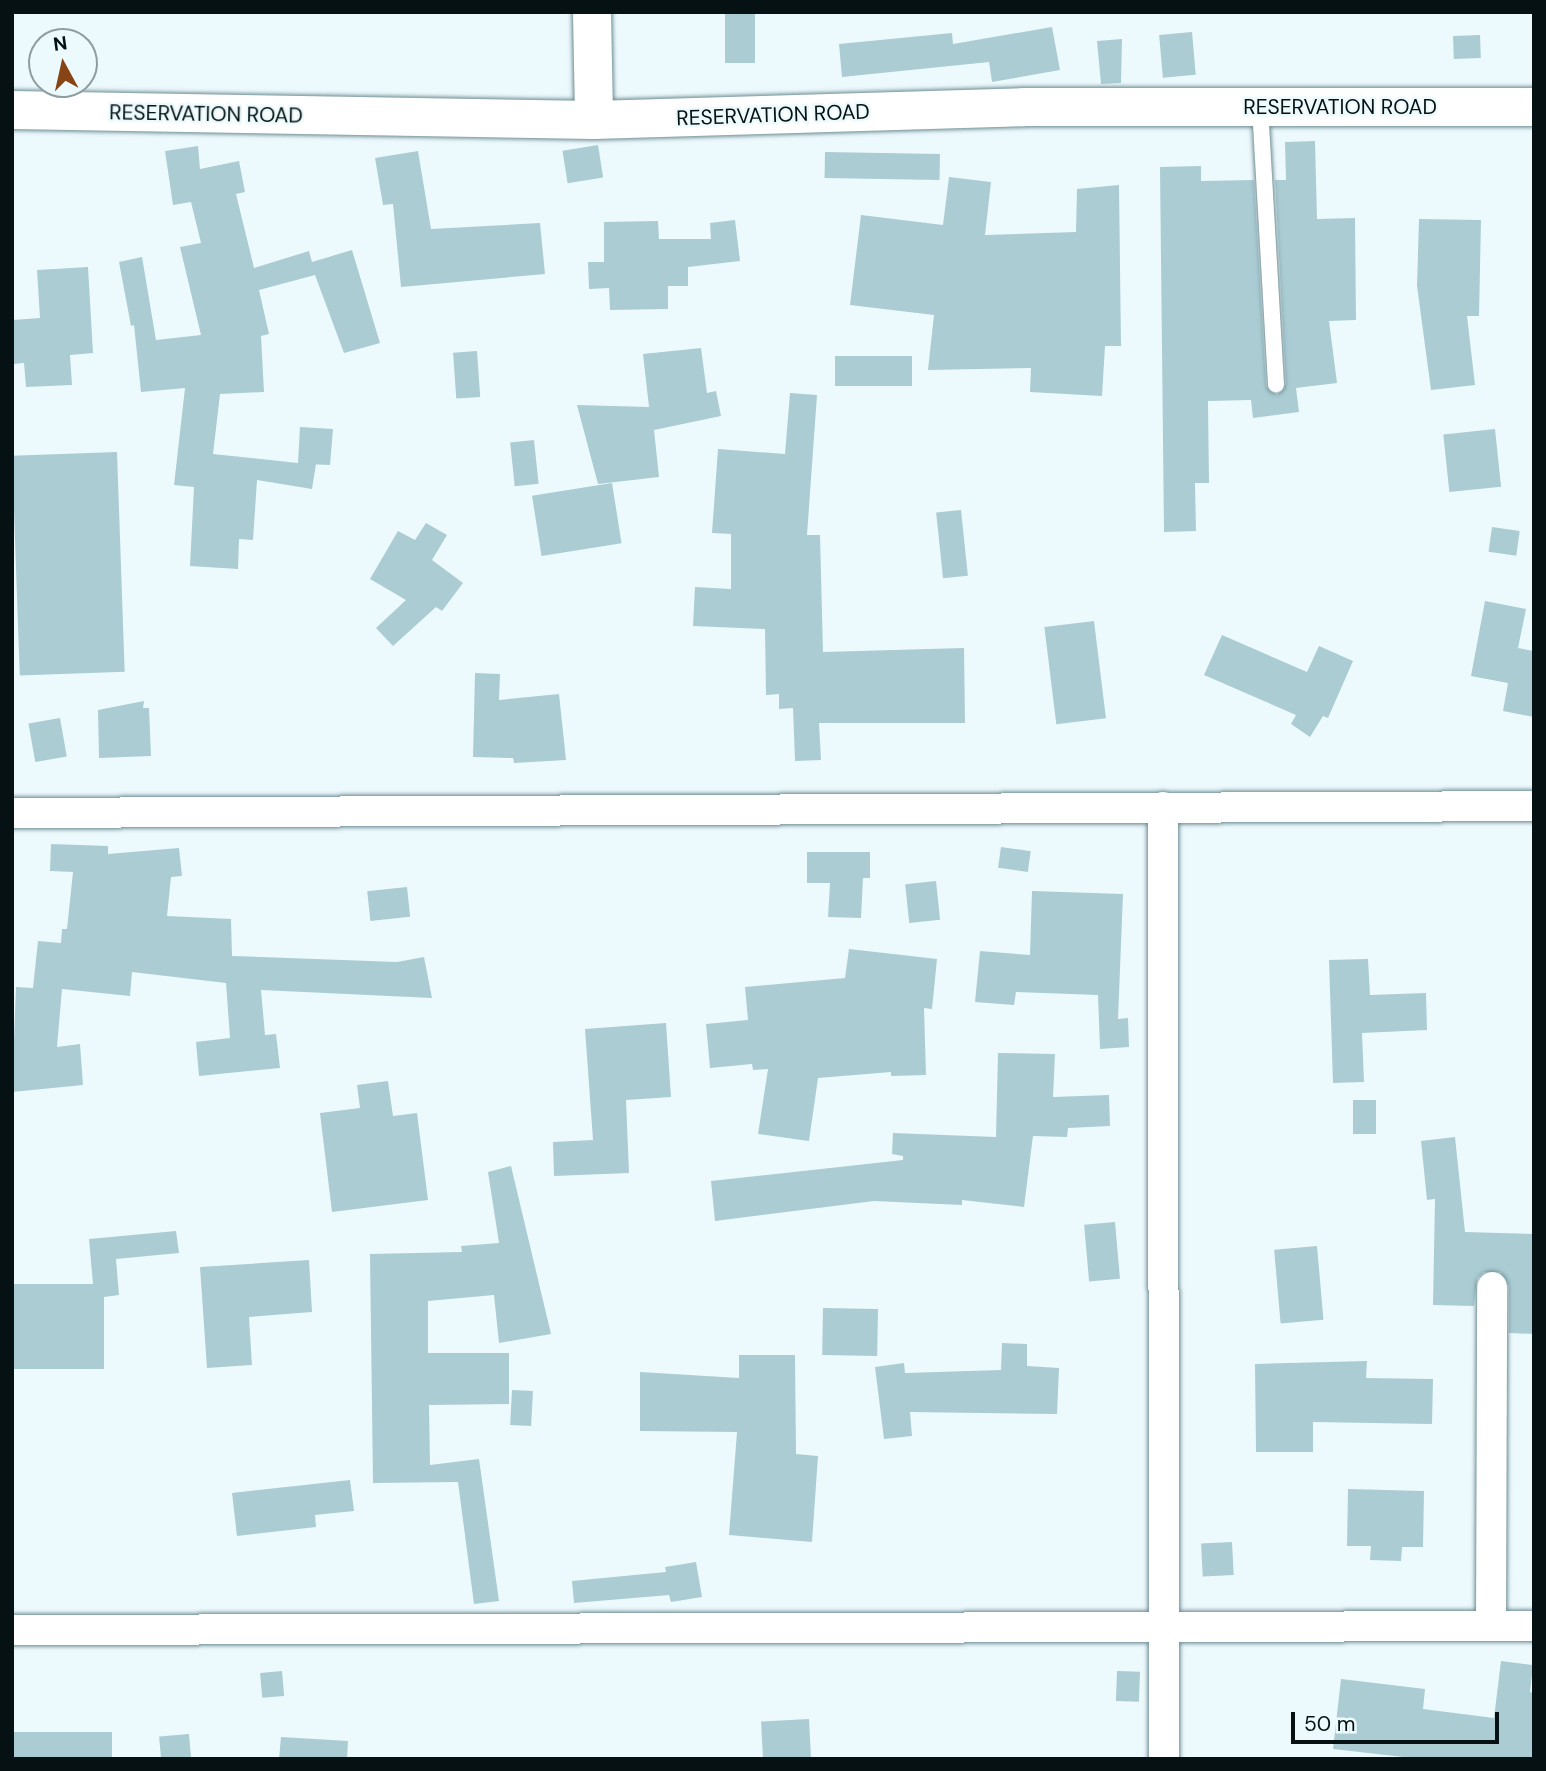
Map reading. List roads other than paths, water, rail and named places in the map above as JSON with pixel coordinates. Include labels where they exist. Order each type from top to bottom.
[{"type":"street","points":[[592,12],[594,120]]},
{"type":"street","name":"RESERVATION ROAD","points":[[12,110],[594,120],[1024,107],[1534,107]]},
{"type":"street","points":[[12,813],[1534,806]]},
{"type":"street","points":[[1163,807],[1164,1759]]},
{"type":"street","points":[[1491,1626],[1492,1287]]},
{"type":"street","points":[[12,1630],[1163,1630],[1534,1626]]},
{"type":"lane","points":[[1260,107],[1276,385]]}]
